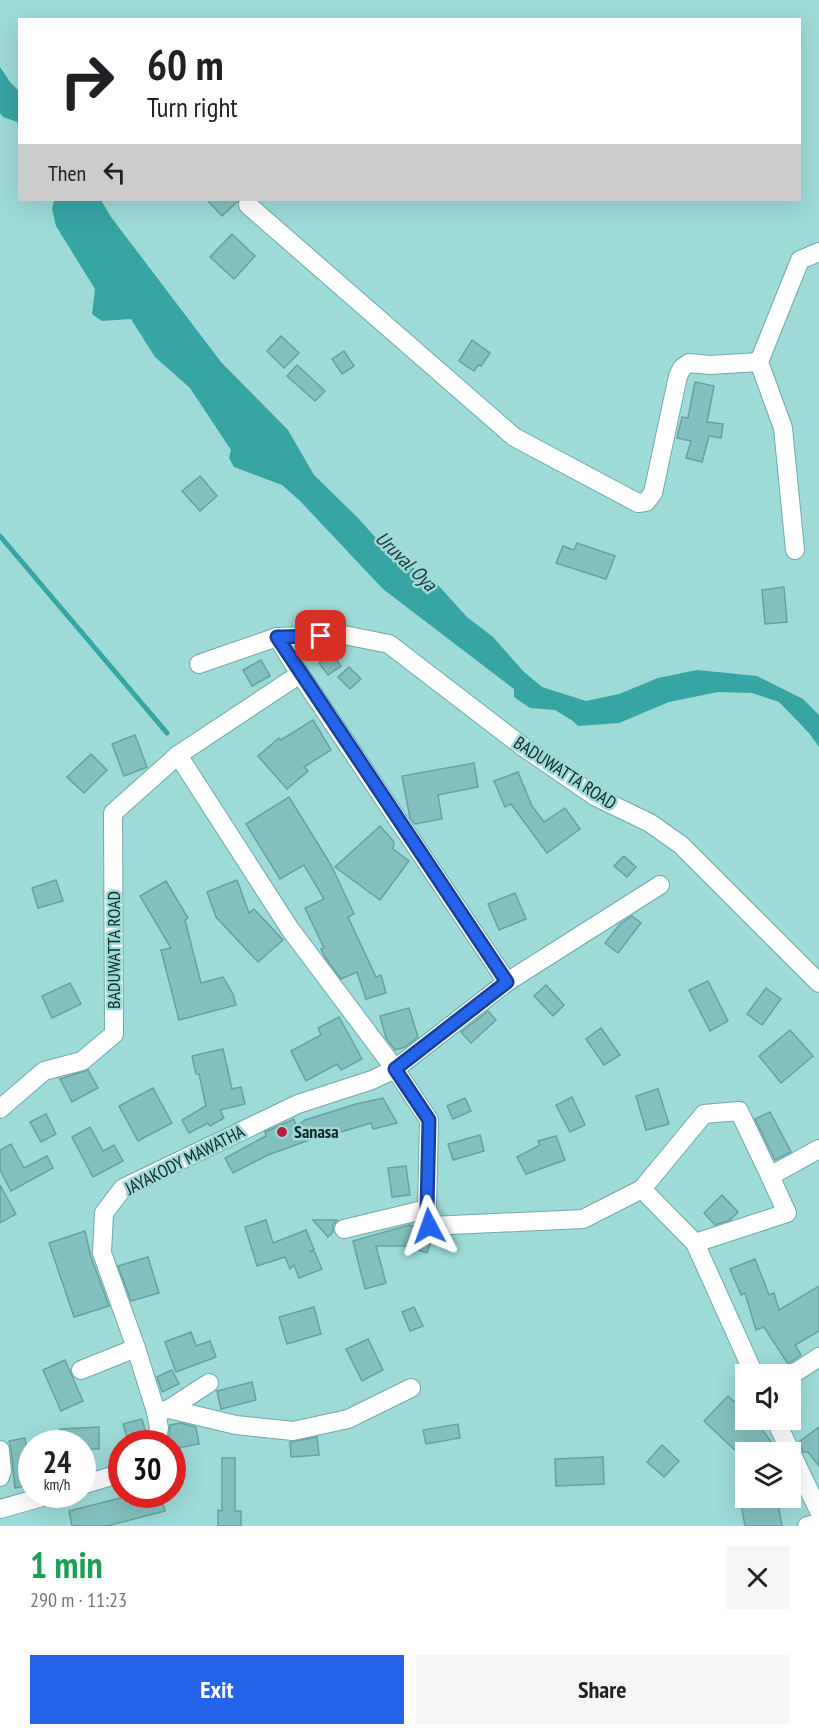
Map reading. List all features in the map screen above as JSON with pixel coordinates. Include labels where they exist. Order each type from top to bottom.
[{"type":"street","points":[[248,205],[514,437],[638,503],[646,502],[653,493],[678,376],[682,368],[689,363],[759,362]]},
{"type":"street","points":[[795,550],[783,428],[759,362],[800,260],[819,252]]},
{"type":"street","name":"BADUWATTA ROAD","points":[[199,664],[277,637],[344,635],[389,644],[549,765],[596,797],[650,823],[681,845],[819,983]]},
{"type":"street","points":[[277,637],[507,982],[660,885]]},
{"type":"street","name":"BADUWATTA ROAD","points":[[0,1109],[44,1071],[82,1060],[114,1034],[113,813],[178,755],[300,674]]},
{"type":"street","points":[[178,755],[290,929],[392,1065],[429,1120],[427,1209],[429,1226],[583,1219],[642,1189],[704,1114],[739,1111],[787,1213],[695,1244]]},
{"type":"street","name":"JAYAKODY MAWATHA","points":[[159,1430],[162,1411],[136,1348],[102,1253],[104,1213],[123,1188],[298,1104],[372,1080],[507,982]]},
{"type":"street","points":[[771,1176],[819,1149]]},
{"type":"street","points":[[642,1189],[695,1244],[749,1364]]},
{"type":"street","points":[[344,1229],[427,1209]]},
{"type":"street","points":[[81,1370],[136,1348]]},
{"type":"street","points":[[801,1369],[819,1357]]},
{"type":"street","points":[[162,1411],[209,1383]]},
{"type":"street","points":[[162,1411],[236,1425],[292,1431],[348,1419],[411,1388]]},
{"type":"street","points":[[780,1430],[819,1511]]},
{"type":"street","points":[[0,1450],[2,1471],[0,1478]]},
{"type":"street","points":[[0,1509],[18,1504]]},
{"type":"street","points":[[807,1526],[819,1523]]},
{"type":"water","points":[[0,67],[18,90],[18,124],[0,113]]},
{"type":"water","points":[[54,201],[102,201],[111,217],[221,362],[288,430],[314,475],[385,548],[438,585],[467,617],[493,637],[523,671],[542,687],[586,701],[619,694],[658,678],[697,670],[757,676],[803,699],[819,715],[819,747],[809,733],[779,702],[752,693],[718,692],[669,702],[619,723],[578,726],[555,710],[530,708],[514,697],[514,689],[383,589],[282,485],[234,467],[229,458],[231,450],[190,388],[155,357],[131,319],[102,321],[92,314],[95,289],[56,226],[52,209]]},
{"type":"building","points":[[208,201],[238,201],[222,216]]},
{"type":"building","points":[[232,234],[255,256],[234,279],[210,257]]},
{"type":"building","points":[[281,336],[299,353],[284,368],[267,351]]},
{"type":"building","points":[[472,340],[490,353],[481,366],[478,365],[474,371],[459,361]]},
{"type":"building","points":[[344,351],[354,366],[342,374],[332,359]]},
{"type":"building","points":[[297,365],[325,391],[315,401],[287,376]]},
{"type":"building","points":[[695,382],[714,386],[707,422],[723,424],[721,438],[709,436],[702,462],[686,458],[691,441],[677,438],[682,417],[688,418]]},
{"type":"building","points":[[200,476],[217,496],[200,511],[182,491]]},
{"type":"building","points":[[577,543],[615,556],[606,579],[556,563],[563,546],[574,550]]},
{"type":"building","points":[[784,587],[787,622],[765,624],[762,590]]},
{"type":"building","points":[[332,654],[341,666],[328,675],[319,663]]},
{"type":"building","points":[[261,660],[270,676],[252,686],[243,670]]},
{"type":"building","points":[[349,667],[361,679],[350,689],[338,677]]},
{"type":"building","points":[[313,720],[331,750],[304,767],[308,771],[287,789],[258,756],[279,738],[281,740]]},
{"type":"building","points":[[135,735],[147,767],[124,776],[112,744]]},
{"type":"building","points":[[91,754],[107,770],[84,793],[67,777]]},
{"type":"building","points":[[474,763],[478,787],[438,795],[442,819],[415,824],[410,818],[402,776]]},
{"type":"building","points":[[518,772],[532,806],[544,822],[565,808],[580,829],[547,853],[511,804],[505,807],[494,781]]},
{"type":"building","points":[[289,797],[331,865],[354,914],[348,917],[376,977],[381,975],[386,993],[366,999],[357,972],[341,979],[325,957],[321,949],[324,948],[305,908],[324,899],[304,865],[280,879],[246,824]]},
{"type":"building","points":[[380,826],[394,842],[393,849],[409,861],[380,900],[335,867]]},
{"type":"building","points":[[624,856],[636,867],[627,877],[614,866]]},
{"type":"building","points":[[56,880],[63,901],[38,908],[32,888]]},
{"type":"building","points":[[237,880],[249,913],[254,909],[283,940],[258,962],[216,917],[207,892]]},
{"type":"building","points":[[166,881],[188,918],[185,920],[201,983],[223,977],[233,994],[236,1005],[179,1020],[161,950],[171,948],[140,896]]},
{"type":"building","points":[[515,893],[526,919],[499,930],[488,904]]},
{"type":"building","points":[[632,916],[641,923],[618,953],[605,943],[620,924]]},
{"type":"building","points":[[708,981],[728,1021],[710,1031],[689,990]]},
{"type":"building","points":[[70,983],[81,1004],[52,1018],[42,996]]},
{"type":"building","points":[[546,985],[564,1005],[553,1016],[534,996]]},
{"type":"building","points":[[766,988],[781,999],[762,1025],[747,1014]]},
{"type":"building","points":[[409,1008],[418,1037],[405,1047],[395,1050],[386,1038],[380,1016]]},
{"type":"building","points":[[488,1011],[496,1020],[471,1043],[461,1032]]},
{"type":"building","points":[[339,1017],[362,1059],[341,1070],[337,1064],[306,1081],[291,1051],[321,1035],[318,1028]]},
{"type":"building","points":[[601,1028],[620,1055],[604,1065],[586,1039]]},
{"type":"building","points":[[790,1030],[813,1056],[781,1083],[759,1056]]},
{"type":"building","points":[[223,1049],[232,1089],[241,1087],[245,1104],[220,1110],[224,1118],[210,1126],[208,1123],[189,1133],[182,1120],[206,1106],[199,1074],[196,1074],[192,1056]]},
{"type":"building","points":[[88,1070],[98,1088],[72,1102],[60,1079]]},
{"type":"building","points":[[153,1088],[172,1123],[138,1141],[119,1106]]},
{"type":"building","points":[[658,1089],[669,1124],[646,1130],[636,1096]]},
{"type":"building","points":[[572,1097],[585,1125],[570,1132],[556,1105]]},
{"type":"building","points":[[383,1098],[397,1123],[373,1129],[371,1123],[324,1137],[323,1135],[268,1155],[233,1173],[225,1158],[266,1136],[265,1132],[294,1119],[296,1127],[305,1120]]},
{"type":"building","points":[[465,1098],[471,1111],[453,1119],[447,1106]]},
{"type":"building","points":[[770,1112],[791,1152],[775,1160],[755,1119]]},
{"type":"building","points":[[46,1114],[56,1134],[41,1142],[30,1122]]},
{"type":"building","points":[[90,1127],[103,1151],[114,1145],[123,1161],[93,1177],[72,1137]]},
{"type":"building","points":[[480,1135],[484,1151],[453,1160],[448,1144]]},
{"type":"building","points":[[556,1136],[565,1160],[526,1174],[517,1157],[540,1145],[538,1141]]},
{"type":"building","points":[[11,1144],[24,1168],[47,1156],[53,1168],[11,1191],[0,1170],[0,1150]]},
{"type":"building","points":[[406,1166],[410,1195],[392,1197],[388,1168]]},
{"type":"building","points":[[0,1185],[16,1214],[0,1223]]},
{"type":"building","points":[[722,1195],[738,1212],[730,1220],[715,1225],[704,1213]]},
{"type":"building","points":[[266,1220],[273,1243],[306,1230],[314,1249],[310,1252],[314,1251],[322,1269],[299,1278],[294,1265],[290,1269],[285,1257],[257,1266],[245,1227]]},
{"type":"building","points":[[313,1220],[337,1220],[333,1225],[333,1232],[328,1237]]},
{"type":"building","points":[[409,1225],[419,1228],[425,1236],[432,1237],[427,1253],[407,1246],[376,1246],[386,1283],[365,1289],[353,1241]]},
{"type":"building","points":[[85,1231],[91,1257],[109,1306],[74,1317],[49,1243]]},
{"type":"building","points":[[148,1257],[159,1293],[131,1301],[118,1266]]},
{"type":"building","points":[[755,1259],[769,1295],[774,1293],[779,1310],[819,1286],[819,1331],[795,1345],[801,1355],[788,1364],[764,1327],[756,1330],[745,1293],[741,1295],[730,1269]]},
{"type":"building","points":[[314,1307],[321,1334],[287,1344],[279,1317]]},
{"type":"building","points":[[414,1307],[423,1326],[410,1331],[402,1312]]},
{"type":"building","points":[[191,1332],[196,1346],[210,1341],[216,1357],[176,1372],[165,1342]]},
{"type":"building","points":[[368,1339],[383,1370],[362,1381],[346,1349]]},
{"type":"building","points":[[65,1360],[83,1401],[61,1411],[43,1370]]},
{"type":"building","points":[[172,1370],[179,1384],[162,1392],[157,1377]]},
{"type":"building","points":[[252,1382],[256,1400],[221,1409],[217,1391]]},
{"type":"building","points":[[728,1396],[735,1402],[735,1430],[763,1430],[771,1442],[735,1442],[735,1450],[704,1421]]},
{"type":"building","points":[[142,1419],[145,1430],[125,1430],[123,1424]]},
{"type":"building","points":[[180,1423],[196,1427],[199,1444],[186,1446],[186,1430],[170,1430],[170,1425]]},
{"type":"building","points":[[458,1424],[460,1438],[426,1444],[423,1430]]},
{"type":"building","points":[[99,1427],[99,1449],[96,1449],[96,1430],[60,1429]]},
{"type":"building","points":[[819,1427],[819,1466],[808,1452],[803,1452],[801,1442],[799,1442]]},
{"type":"building","points":[[317,1437],[319,1455],[291,1457],[290,1442]]},
{"type":"building","points":[[18,1439],[18,1487],[15,1488],[11,1449],[9,1441]]},
{"type":"building","points":[[662,1445],[679,1461],[664,1477],[647,1462]]},
{"type":"building","points":[[603,1457],[604,1484],[556,1486],[555,1459]]},
{"type":"building","points":[[222,1458],[235,1458],[235,1511],[241,1511],[241,1526],[218,1526],[218,1510],[222,1511]]},
{"type":"building","points":[[108,1501],[108,1508],[164,1508],[165,1511],[107,1526],[72,1526],[69,1511],[96,1508],[96,1504]]},
{"type":"building","points":[[742,1508],[779,1508],[782,1526],[745,1526]]},
{"type":"waterway","points":[[0,536],[167,733]]},
{"type":"place","name":"Sanasa","points":[[282,1132]]},
{"type":"route","points":[[321,636],[277,637],[507,982],[395,1069],[429,1120],[427,1209],[429,1226]]},
{"type":"water label","name":"Uruval Oya","points":[[406,561]]}]
